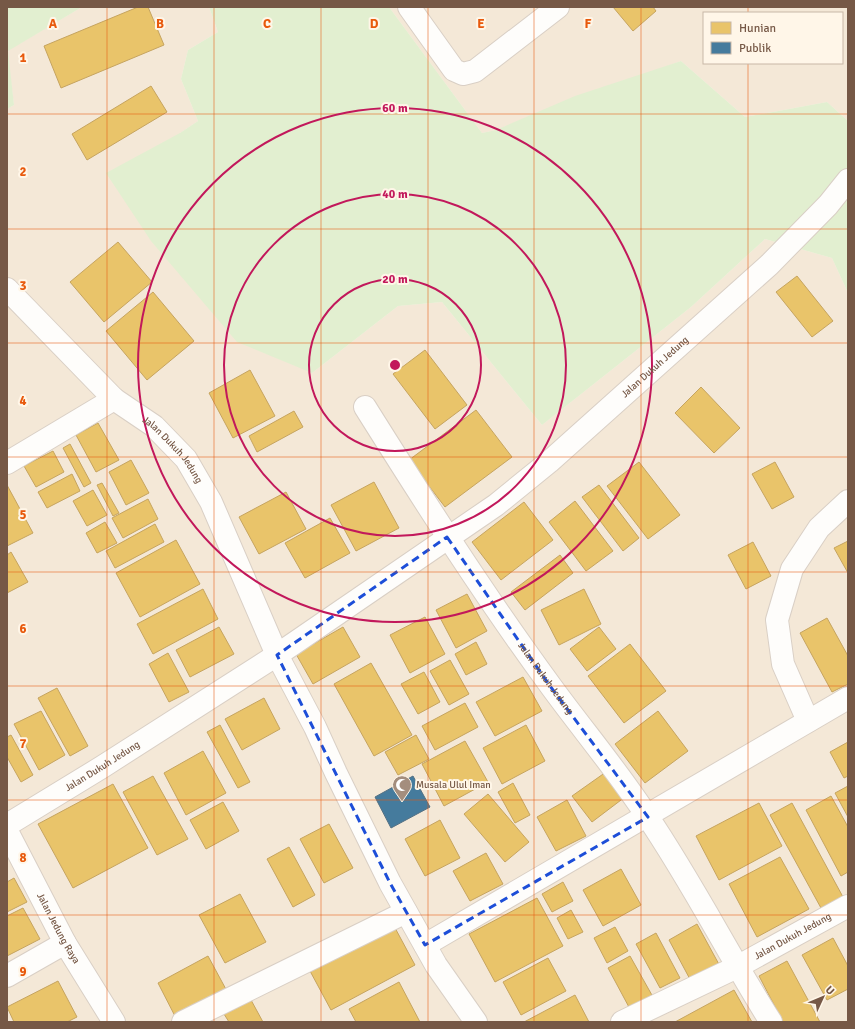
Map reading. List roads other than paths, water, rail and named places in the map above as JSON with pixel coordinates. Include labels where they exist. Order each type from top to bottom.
[{"type":"street","points":[[409,7],[454,70],[463,74],[475,71],[558,7]]},
{"type":"street","name":"Jalan Dukuh Jedung","points":[[7,825],[102,767],[277,655],[447,537],[496,505],[549,462],[631,390],[769,265],[828,205],[848,180]]},
{"type":"street","name":"Jalan Dukuh Jedung","points":[[7,289],[114,399],[154,426],[186,459],[211,502],[277,655],[315,726],[336,773],[406,912],[436,965],[476,1022]]},
{"type":"street","points":[[7,463],[114,399]]},
{"type":"street","name":"Jalan Dukuh Jedung","points":[[365,407],[447,537],[550,686],[618,773],[648,816],[688,880],[737,967],[771,1022]]},
{"type":"street","points":[[808,722],[783,664],[777,620],[792,569],[819,528],[848,501]]},
{"type":"street","points":[[425,945],[848,698]]},
{"type":"street","name":"Jalan Jedung Raya","points":[[7,832],[65,943],[114,1022]]},
{"type":"street","name":"Jalan Dukuh Jedung","points":[[622,1022],[737,967],[848,906]]},
{"type":"street","points":[[183,1022],[406,912]]},
{"type":"street","points":[[7,976],[65,943]]},
{"type":"place","name":"Musala Ulul Iman","points":[[402,802]]}]
